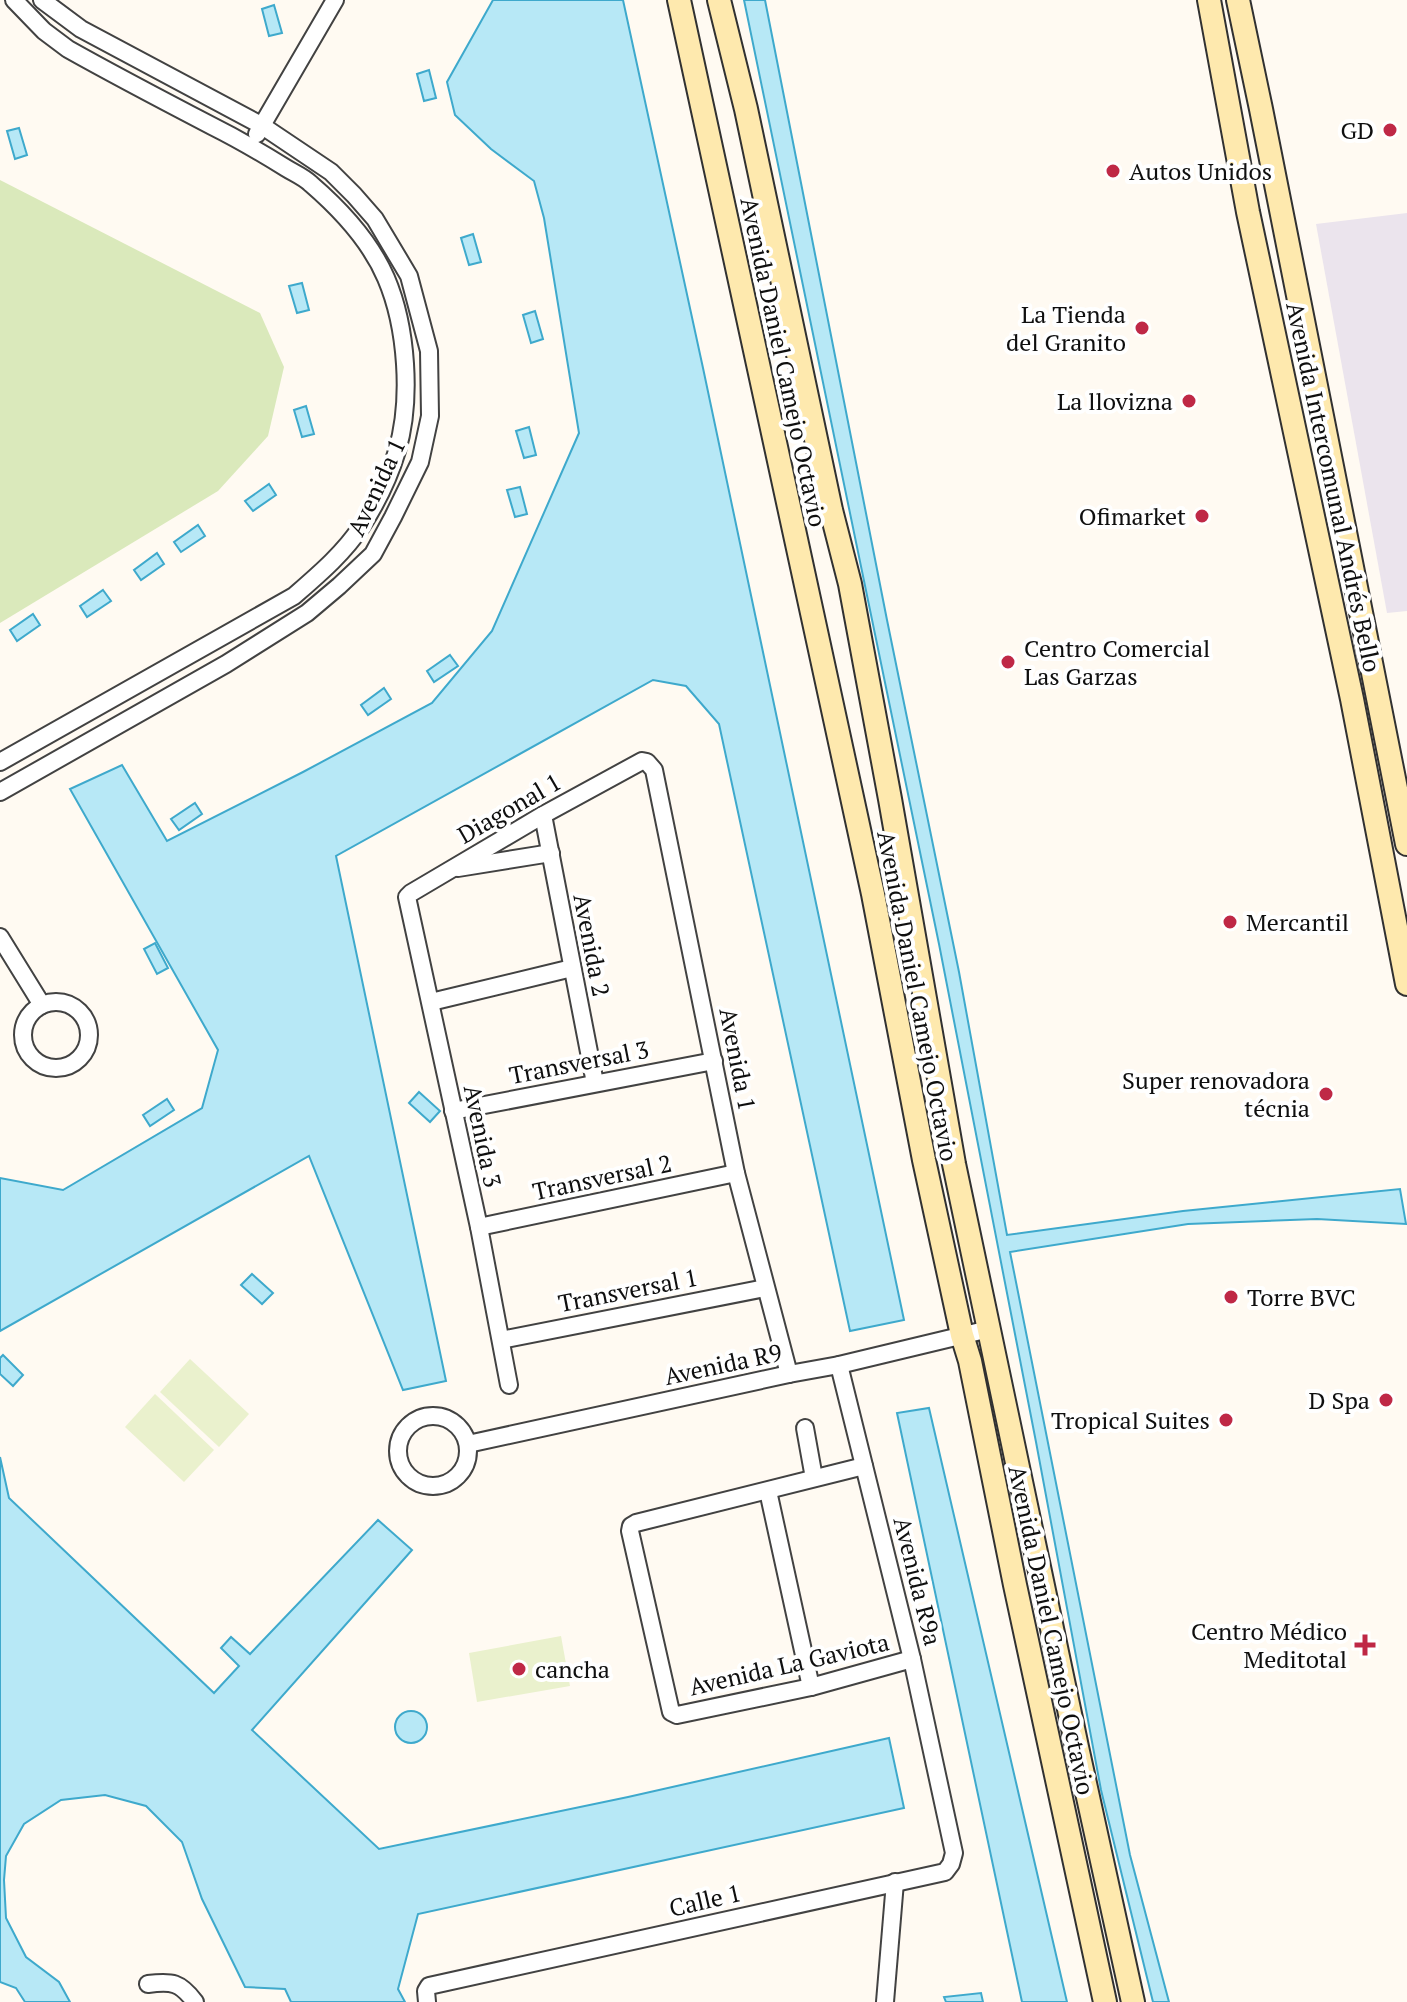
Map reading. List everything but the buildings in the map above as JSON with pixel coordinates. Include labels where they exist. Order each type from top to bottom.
[{"type":"main road","name":"Avenida Daniel Camejo Octavio","points":[[679,0],[873,894],[924,1160],[970,1361],[1105,2002]]},
{"type":"main road","name":"Avenida Daniel Camejo Octavio","points":[[719,0],[746,109],[831,510],[850,584],[954,1164],[1133,2002]]},
{"type":"main road","name":"Avenida Intercomunal Andrés Bello","points":[[1209,0],[1248,212],[1352,699],[1407,984]]},
{"type":"main road","name":"Avenida Intercomunal Andrés Bello","points":[[1238,0],[1407,844]]},
{"type":"street","name":"Avenida 1","points":[[0,762],[294,596],[331,563],[360,529],[385,486],[398,449],[405,406],[405,367],[397,314],[385,277],[367,244],[336,208],[309,182],[251,146],[68,49],[44,31],[14,0]]},
{"type":"street","name":"Avenida 1","points":[[0,792],[226,664],[307,613],[339,586],[373,554],[420,462],[430,416],[429,351],[409,276],[375,219],[331,172],[262,126],[81,29],[42,0]]},
{"type":"street","points":[[251,146],[335,0]]},
{"type":"street","points":[[77,718],[90,742]]},
{"type":"street","name":"Avenida 1","points":[[638,762],[647,762],[654,770],[736,1173],[789,1374]]},
{"type":"street","name":"Diagonal 1","points":[[408,898],[411,893],[449,870],[638,762]]},
{"type":"street","name":"Avenida 2","points":[[543,815],[595,1083]]},
{"type":"street","points":[[449,870],[551,853]]},
{"type":"street","name":"Avenida 3","points":[[408,898],[479,1227],[509,1385]]},
{"type":"street","points":[[0,937],[42,1005]]},
{"type":"street","points":[[431,1002],[572,968]]},
{"type":"street","points":[[51,1002],[69,1004],[84,1017],[88,1044],[84,1053],[70,1066],[51,1069],[42,1066],[28,1054],[24,1045],[24,1026],[27,1017],[42,1005],[51,1002]]},
{"type":"street","name":"Transversal 3","points":[[453,1111],[714,1061]]},
{"type":"street","name":"Transversal 2","points":[[479,1227],[736,1173]]},
{"type":"street","name":"Transversal 1","points":[[501,1340],[765,1288]]},
{"type":"street","name":"Avenida R9","points":[[468,1444],[839,1365],[989,1329]]},
{"type":"street","name":"Avenida R9a","points":[[839,1365],[912,1659],[944,1811]]},
{"type":"street","points":[[443,1416],[463,1432],[468,1444],[468,1457],[463,1469],[443,1485],[417,1483],[400,1464],[400,1438],[407,1426],[417,1418],[443,1416]]},
{"type":"street","points":[[805,1428],[814,1478]]},
{"type":"street","points":[[811,1687],[768,1491],[864,1466]]},
{"type":"street","name":"Avenida La Gaviota","points":[[768,1491],[631,1526],[671,1712],[677,1715],[811,1687],[912,1659]]},
{"type":"street","name":"Calle 1","points":[[427,2002],[429,1986],[945,1872],[954,1853],[944,1811]]},
{"type":"street","points":[[885,2002],[895,1882]]},
{"type":"street","points":[[148,1984],[166,1981],[180,1985],[195,2002]]},
{"type":"shaded area","points":[[1407,213],[1407,611],[1387,613],[1316,224]]},
{"type":"green space","points":[[0,180],[260,313],[284,367],[268,436],[218,491],[0,623]]},
{"type":"green space","points":[[190,1359],[249,1414],[219,1447],[160,1392]]},
{"type":"green space","points":[[155,1394],[214,1450],[184,1482],[125,1427]]},
{"type":"green space","name":"cancha","points":[[561,1636],[570,1686],[477,1702],[469,1653]]},
{"type":"water","points":[[493,0],[623,0],[904,1320],[850,1331],[719,724],[686,686],[653,680],[336,856],[446,1381],[403,1390],[309,1156],[0,1331],[0,1178],[63,1190],[202,1108],[218,1050],[70,789],[122,765],[167,841],[432,703],[492,631],[579,433],[544,218],[534,181],[491,149],[455,115],[447,82]]},
{"type":"water","points":[[744,0],[765,0],[959,972],[1007,1235],[1183,1211],[1400,1189],[1406,1224],[1317,1219],[1188,1224],[1010,1252],[1130,1855],[1169,2002],[1153,2002],[1101,1790],[939,944]]},
{"type":"water","points":[[274,5],[282,33],[269,36],[262,9]]},
{"type":"water","points":[[429,70],[436,98],[424,101],[417,74]]},
{"type":"water","points":[[19,128],[27,155],[15,159],[7,131]]},
{"type":"water","points":[[473,234],[481,262],[469,265],[461,238]]},
{"type":"water","points":[[302,283],[309,310],[297,313],[289,286]]},
{"type":"water","points":[[535,311],[543,339],[531,343],[523,315]]},
{"type":"water","points":[[306,406],[314,434],[302,437],[294,410]]},
{"type":"water","points":[[529,427],[536,455],[524,458],[516,431]]},
{"type":"water","points":[[269,484],[276,495],[253,511],[245,501]]},
{"type":"water","points":[[520,487],[527,514],[515,517],[507,490]]},
{"type":"water","points":[[198,525],[205,536],[181,552],[174,542]]},
{"type":"water","points":[[157,553],[164,564],[141,580],[134,570]]},
{"type":"water","points":[[103,590],[111,601],[87,617],[80,606]]},
{"type":"water","points":[[33,614],[40,625],[17,641],[10,630]]},
{"type":"water","points":[[450,655],[458,666],[434,682],[427,671]]},
{"type":"water","points":[[384,688],[391,699],[368,715],[361,705]]},
{"type":"water","points":[[195,803],[202,814],[179,830],[171,819]]},
{"type":"water","points":[[155,943],[168,968],[157,974],[144,949]]},
{"type":"water","points":[[419,1092],[440,1111],[430,1122],[409,1103]]},
{"type":"water","points":[[167,1099],[174,1110],[150,1126],[143,1115]]},
{"type":"water","points":[[252,1274],[273,1293],[262,1304],[241,1285]]},
{"type":"water","points":[[3,1355],[23,1375],[13,1386],[0,1374],[0,1358]]},
{"type":"water","points":[[929,1408],[1067,2002],[1022,2002],[897,1413]]},
{"type":"water","points":[[0,1457],[9,1498],[214,1693],[239,1666],[221,1648],[231,1637],[250,1654],[378,1520],[412,1550],[252,1730],[379,1849],[889,1738],[904,1808],[418,1914],[398,1989],[405,2002],[291,2002],[285,1989],[245,1987],[202,1899],[182,1842],[146,1806],[105,1795],[61,1800],[24,1824],[6,1856],[6,1918],[26,1957],[59,1982],[70,2002],[25,2002],[16,1988],[0,1982]]},
{"type":"water","points":[[411,1711],[422,1716],[427,1727],[422,1738],[411,1743],[400,1738],[395,1727],[400,1716]]},
{"type":"water","points":[[981,1993],[983,2002],[946,2002],[944,1997]]},
{"type":"place","name":"GD","points":[[1390,130]]},
{"type":"place","name":"Autos Unidos","points":[[1113,171]]},
{"type":"place","name":"La Tienda del Granito","points":[[1142,328]]},
{"type":"place","name":"La llovizna","points":[[1189,401]]},
{"type":"place","name":"Ofimarket","points":[[1202,516]]},
{"type":"place","name":"Centro Comercial Las Garzas","points":[[1008,662]]},
{"type":"place","name":"Mercantil","points":[[1230,922]]},
{"type":"place","name":"Super renovadora técnia","points":[[1326,1094]]},
{"type":"place","name":"Torre BVC","points":[[1231,1297]]},
{"type":"place","name":"D Spa","points":[[1386,1400]]},
{"type":"place","name":"Tropical Suites","points":[[1226,1420]]},
{"type":"place","name":"Centro Médico Meditotal","points":[[1365,1645]]},
{"type":"place","name":"cancha","points":[[519,1669]]}]
